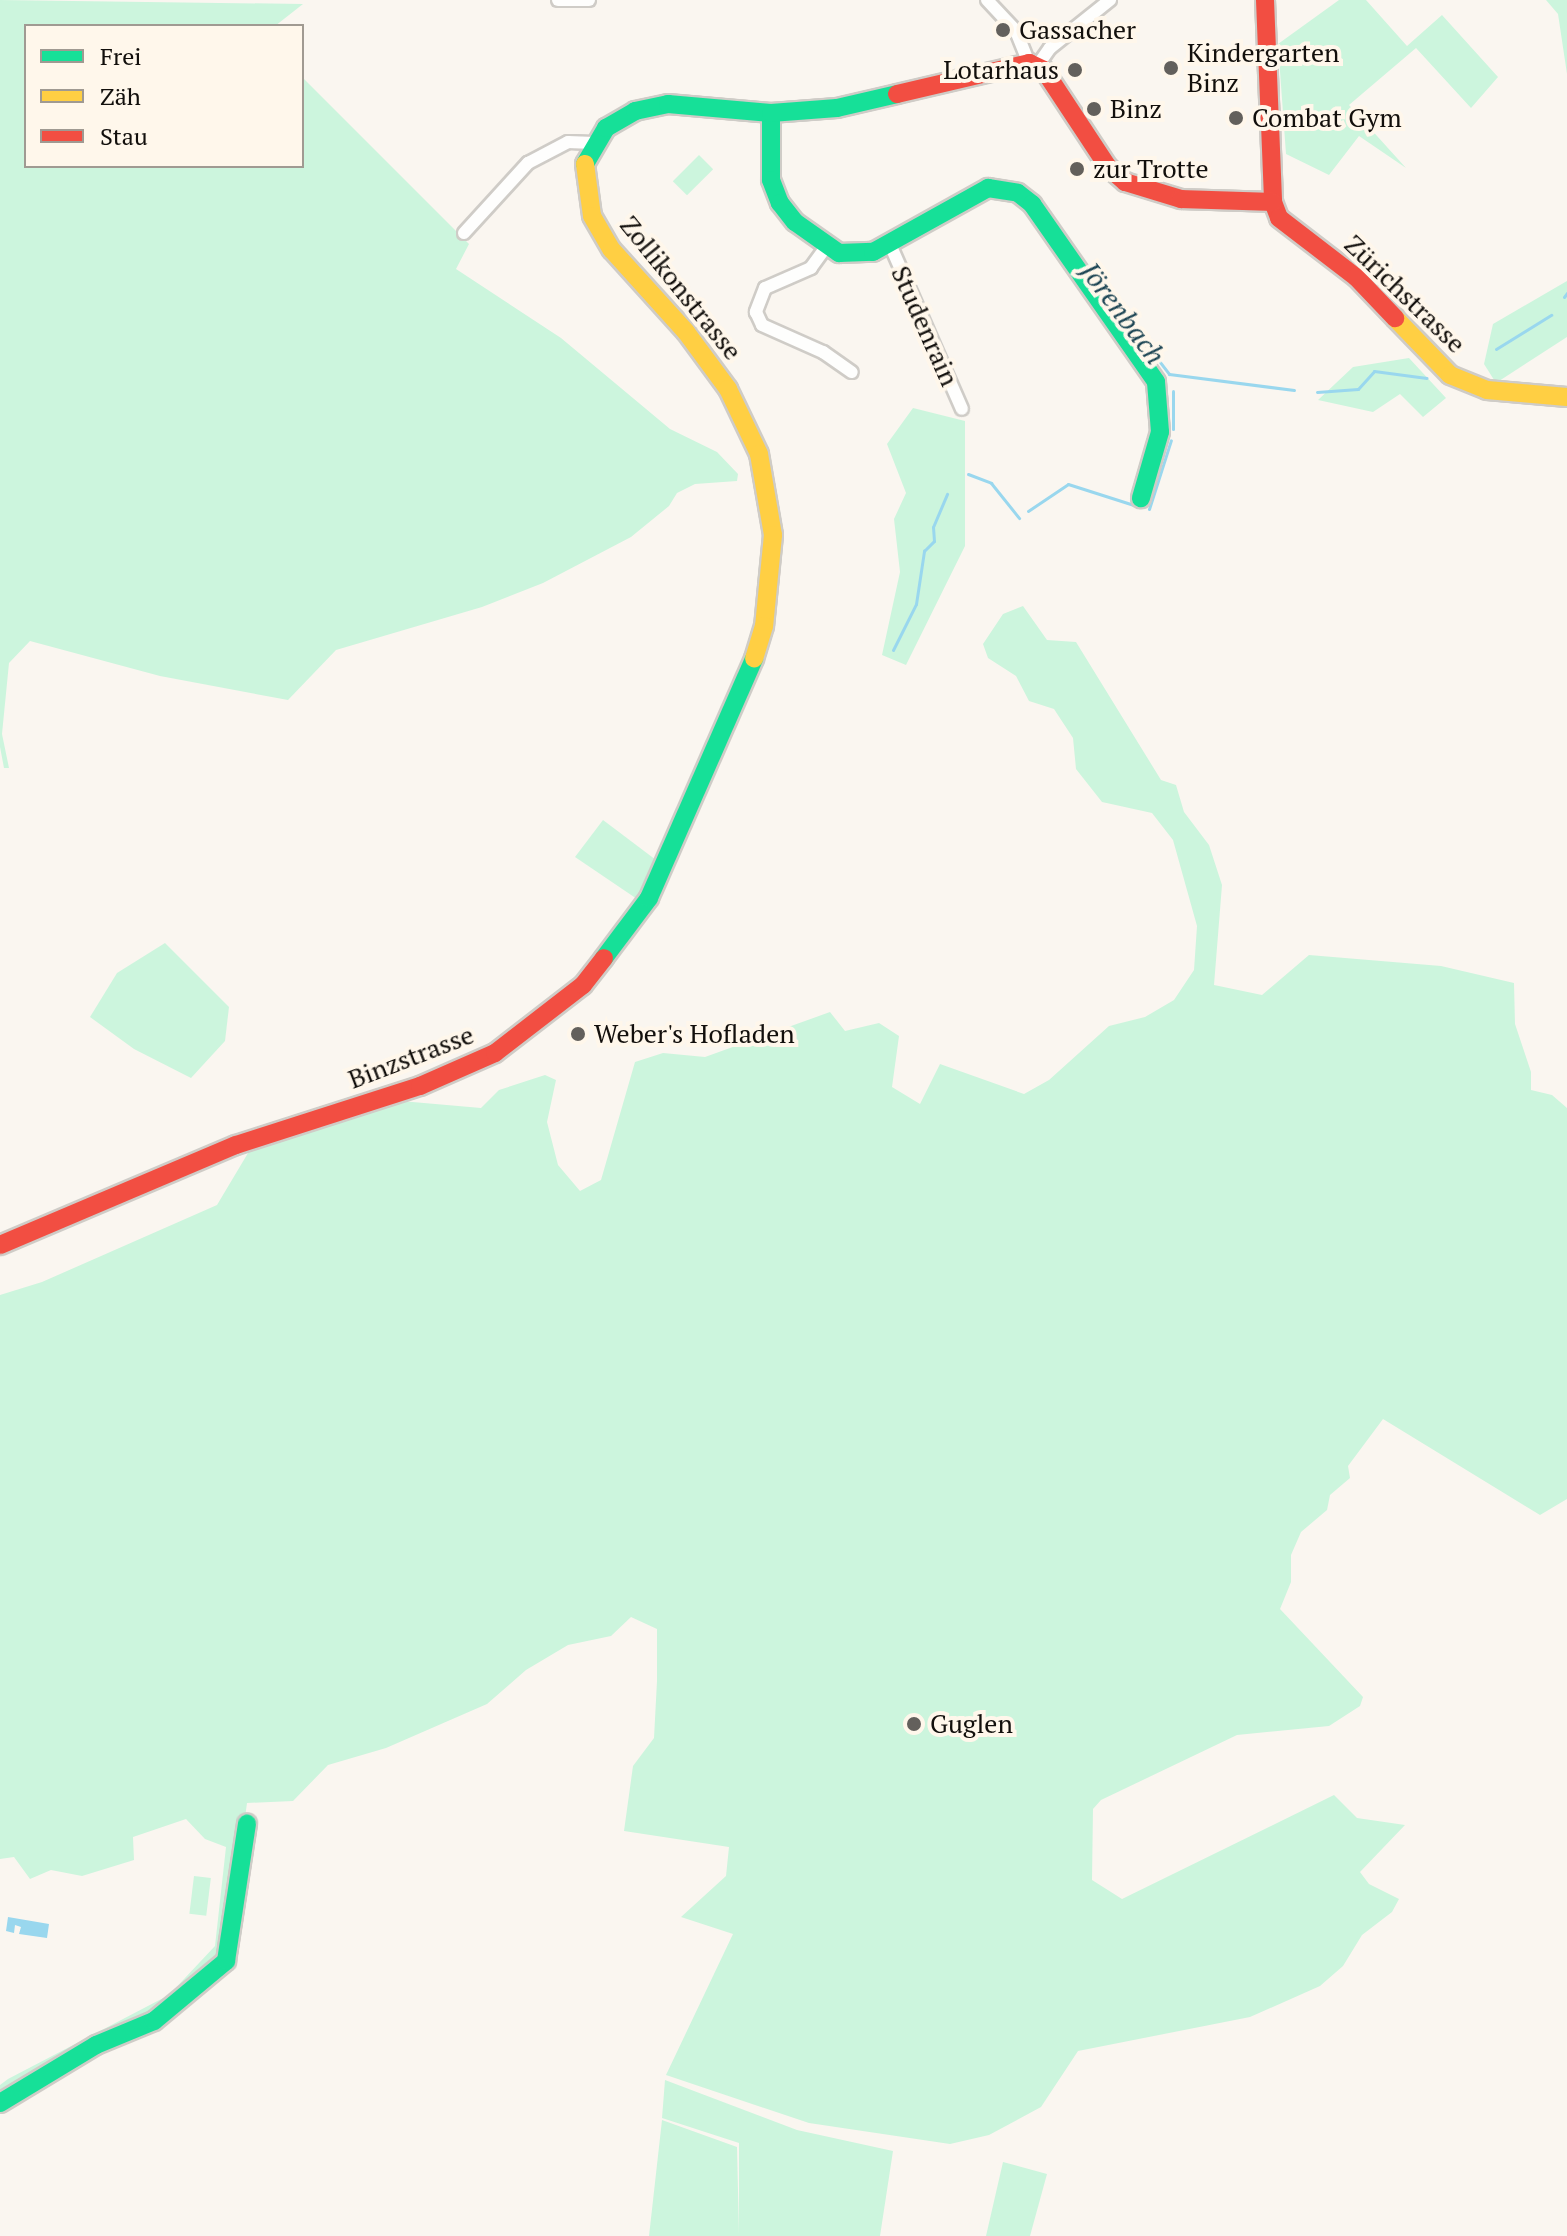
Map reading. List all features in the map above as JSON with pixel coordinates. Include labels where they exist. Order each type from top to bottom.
[{"type":"main road","points":[[594,143],[614,121],[654,106],[771,113],[851,106],[1033,64],[1108,167],[1125,182],[1181,199],[1273,202],[1265,0]]},
{"type":"main road","points":[[771,113],[769,160],[775,192],[795,222],[826,247],[864,255],[988,188],[1018,193],[1032,204],[1156,382],[1160,432],[1141,498]]},
{"type":"main road","name":"Zollikonstrasse","points":[[594,143],[584,184],[596,224],[721,377],[766,479],[773,535],[771,584],[746,687],[730,718]]},
{"type":"main road","name":"Zürichstrasse","points":[[1273,202],[1279,218],[1356,277],[1450,375],[1487,390],[1567,397]]},
{"type":"main road","name":"Binzstrasse","points":[[0,1245],[236,1145],[452,1074],[520,1037],[583,985],[626,934],[663,871],[730,718]]},
{"type":"main road","points":[[0,2103],[96,2045],[154,2021],[226,1961],[247,1824]]},
{"type":"street","points":[[558,0],[589,0]]},
{"type":"street","points":[[987,0],[1016,31],[1033,64],[1110,0]]},
{"type":"street","points":[[464,233],[528,163],[568,142],[594,143]]},
{"type":"street","name":"Studenrain","points":[[889,242],[962,409]]},
{"type":"street","points":[[826,247],[811,268],[765,288],[756,312],[762,325],[823,352],[852,372]]},
{"type":"green space","points":[[0,0],[303,4],[278,24],[24,24],[24,168],[304,168],[304,79],[469,244],[456,269],[561,338],[670,429],[717,452],[738,474],[737,481],[695,484],[677,493],[669,506],[631,537],[543,583],[482,607],[336,650],[288,700],[160,676],[30,641],[9,663],[2,734],[9,768],[4,768],[0,747]]},
{"type":"green space","points":[[1339,0],[1366,0],[1407,46],[1442,15],[1498,77],[1471,108],[1416,48],[1349,105],[1406,168],[1359,136],[1329,175],[1286,154],[1278,44]]},
{"type":"green space","points":[[1546,0],[1567,0],[1567,74],[1558,14]]},
{"type":"green space","points":[[699,155],[713,169],[687,195],[673,181]]},
{"type":"green space","points":[[1567,281],[1567,337],[1496,383],[1484,364],[1493,324]]},
{"type":"green space","points":[[1409,358],[1446,398],[1423,417],[1400,394],[1373,412],[1318,400],[1353,367]]},
{"type":"green space","points":[[913,408],[965,421],[965,546],[906,665],[882,655],[900,572],[894,519],[906,493],[887,444]]},
{"type":"green space","points":[[1023,606],[1047,640],[1076,642],[1161,780],[1176,785],[1184,812],[1209,845],[1222,885],[1214,985],[1262,995],[1309,955],[1441,966],[1514,983],[1515,1024],[1531,1072],[1531,1090],[1552,1095],[1567,1108],[1567,1499],[1540,1515],[1383,1419],[1348,1466],[1350,1478],[1330,1495],[1327,1510],[1301,1532],[1291,1555],[1291,1582],[1280,1609],[1363,1697],[1360,1706],[1329,1726],[1237,1735],[1101,1800],[1093,1809],[1092,1880],[1122,1899],[1334,1795],[1357,1818],[1405,1825],[1360,1872],[1369,1884],[1399,1899],[1392,1912],[1362,1935],[1343,1966],[1320,1986],[1250,2017],[1078,2051],[1041,2107],[989,2135],[950,2144],[809,2123],[666,2075],[733,1934],[681,1917],[726,1876],[729,1847],[624,1831],[633,1766],[654,1738],[657,1681],[657,1629],[631,1617],[611,1636],[568,1645],[526,1670],[487,1704],[386,1748],[328,1765],[293,1801],[247,1803],[226,1961],[175,2005],[0,2103],[0,2085],[8,2079],[169,1995],[215,1946],[226,1847],[205,1839],[186,1819],[133,1837],[134,1860],[82,1876],[51,1870],[30,1879],[14,1857],[0,1859],[0,1295],[42,1282],[217,1205],[251,1148],[401,1101],[481,1108],[499,1090],[545,1075],[556,1080],[547,1122],[558,1165],[580,1191],[601,1180],[635,1062],[663,1053],[705,1057],[830,1012],[845,1031],[879,1023],[899,1036],[892,1087],[920,1104],[940,1064],[1024,1094],[1049,1080],[1109,1026],[1145,1017],[1174,1000],[1194,970],[1197,926],[1173,840],[1152,813],[1102,802],[1076,769],[1073,738],[1054,709],[1029,701],[1016,676],[988,658],[983,644],[1003,614]]},
{"type":"green space","points":[[603,820],[660,863],[640,901],[575,857]]},
{"type":"green space","points":[[165,943],[229,1007],[225,1041],[191,1078],[134,1049],[90,1017],[117,973]]},
{"type":"green space","points":[[194,1876],[211,1878],[206,1916],[189,1914]]},
{"type":"green space","points":[[665,2080],[797,2130],[893,2151],[880,2236],[649,2236],[662,2120],[737,2147],[739,2234],[739,2143],[662,2118]]},
{"type":"green space","points":[[1003,2162],[1047,2174],[1030,2236],[986,2236]]},
{"type":"water","points":[[8,1917],[49,1924],[47,1938],[19,1934],[21,1927],[15,1925],[14,1933],[6,1931]]},
{"type":"waterway","name":"Jörenbach","points":[[1072,247],[1169,374],[1294,390]]},
{"type":"waterway","name":"Jörenbach","points":[[1564,297],[1567,293]]},
{"type":"waterway","name":"Jörenbach","points":[[1496,349],[1551,315]]},
{"type":"waterway","name":"Jörenbach","points":[[1317,392],[1358,389],[1374,371],[1427,378]]},
{"type":"waterway","name":"Jörenbach","points":[[1173,391],[1173,429]]},
{"type":"waterway","name":"Jörenbach","points":[[1149,509],[1171,440]]},
{"type":"waterway","name":"Jörenbach","points":[[968,474],[991,483],[1019,518]]},
{"type":"waterway","name":"Jörenbach","points":[[1028,511],[1068,484],[1134,505]]},
{"type":"waterway","points":[[893,650],[916,604],[924,551],[934,541],[933,527],[947,494]]},
{"type":"traffic: fast","points":[[585,164],[606,128],[635,111],[668,104],[771,113],[837,108],[897,94]]},
{"type":"traffic: fast","points":[[771,113],[771,180],[780,203],[795,222],[839,253],[873,252],[988,188],[1018,193],[1032,204],[1156,382],[1160,432],[1141,498]]},
{"type":"traffic: fast","points":[[604,958],[649,898],[754,659]]},
{"type":"traffic: fast","points":[[0,2103],[96,2045],[154,2021],[226,1961],[247,1824]]},
{"type":"traffic: slow","points":[[585,164],[592,216],[612,250],[686,332],[728,389],[759,454],[773,535],[764,626],[754,659]]},
{"type":"traffic: slow","points":[[1395,318],[1450,375],[1487,390],[1567,397]]},
{"type":"traffic: jam","points":[[1265,0],[1273,202],[1279,218],[1356,277],[1395,318]]},
{"type":"traffic: jam","points":[[897,94],[1029,63],[1044,70],[1108,167],[1125,182],[1181,199],[1273,202]]},
{"type":"traffic: jam","points":[[0,1245],[236,1145],[420,1086],[495,1053],[583,985],[604,958]]},
{"type":"place","name":"Gassacher","points":[[1003,30]]},
{"type":"place","name":"Kindergarten Binz","points":[[1171,68]]},
{"type":"place","name":"Lotarhaus","points":[[1075,70]]},
{"type":"place","name":"Binz","points":[[1094,109]]},
{"type":"place","name":"Combat Gym","points":[[1236,118]]},
{"type":"place","name":"zur Trotte","points":[[1077,169]]},
{"type":"place","name":"Weber's Hofladen","points":[[578,1034]]},
{"type":"place","name":"Guglen","points":[[914,1724]]}]
